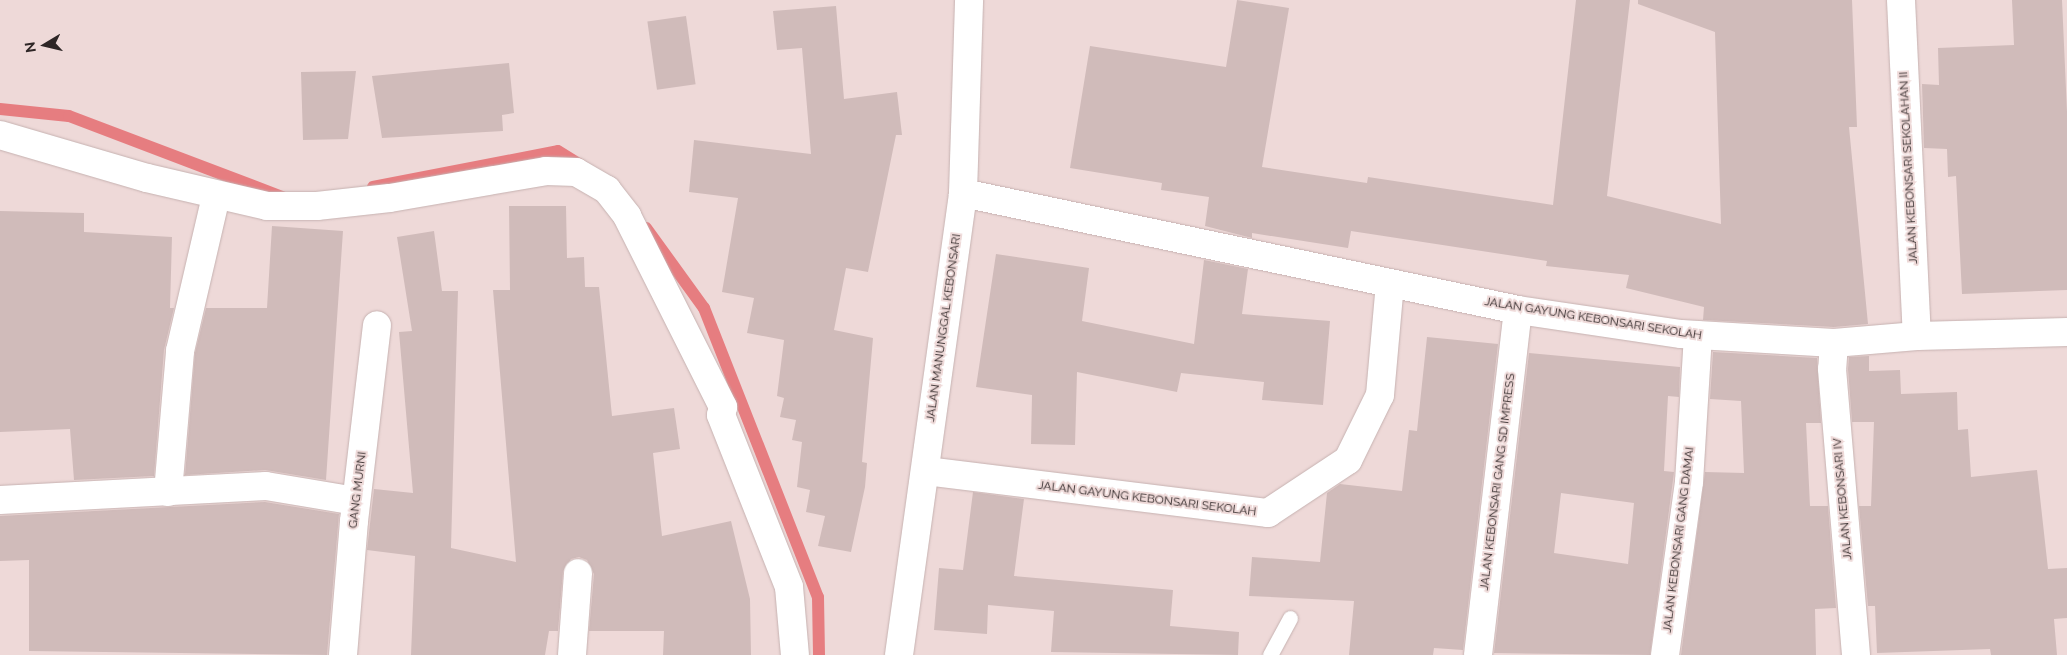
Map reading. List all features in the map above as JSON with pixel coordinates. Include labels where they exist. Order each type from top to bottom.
[{"type":"street","name":"JALAN KEBONSARI SEKOLAHAN II","points":[[1901,0],[1917,336]]},
{"type":"street","name":"JALAN MANUNGGAL KEBONSARI","points":[[899,655],[926,471],[962,193],[972,1]]},
{"type":"street","points":[[0,135],[216,196],[267,206],[317,206],[390,198],[546,171],[576,172],[607,190],[627,216],[723,408],[721,415],[789,587],[795,655]]},
{"type":"street","name":"JALAN GAYUNG KEBONSARI SEKOLAH","points":[[962,193],[1518,310],[1698,335],[1834,343],[1917,336],[2067,332]]},
{"type":"street","points":[[168,492],[180,351],[216,196]]},
{"type":"street","name":"JALAN GAYUNG KEBONSARI SEKOLAH","points":[[926,471],[1268,513],[1348,460],[1380,395],[1390,283]]},
{"type":"street","name":"JALAN KEBONSARI GANG SD IMPRESS","points":[[1478,655],[1518,310]]},
{"type":"street","name":"GANG MURNI","points":[[343,655],[356,501],[378,325]]},
{"type":"street","name":"JALAN KEBONSARI GANG DAMAI","points":[[1664,655],[1688,482],[1698,335]]},
{"type":"street","name":"JALAN KEBONSARI IV","points":[[1834,343],[1832,369],[1856,655]]},
{"type":"street","points":[[0,500],[266,486],[356,501]]},
{"type":"street","points":[[572,655],[578,573]]},
{"type":"lane","points":[[1270,655],[1290,618]]},
{"type":"building","points":[[1237,0],[1289,8],[1262,167],[1367,183],[1368,177],[1553,205],[1576,0],[1630,0],[1607,196],[1721,224],[1715,32],[1638,4],[1638,0],[1852,0],[1857,127],[1849,127],[1868,324],[1834,327],[1703,320],[1704,307],[1626,288],[1629,275],[1546,266],[1547,261],[1351,231],[1348,248],[1252,233],[1252,238],[1205,226],[1209,197],[1161,190],[1162,183],[1070,168],[1090,46],[1226,67]]},
{"type":"building","points":[[2012,0],[2062,0],[2067,112],[2067,290],[1962,294],[1956,176],[1948,177],[1947,149],[1924,148],[1922,84],[1939,85],[1938,48],[2014,45]]},
{"type":"building","points":[[836,6],[844,99],[897,92],[902,135],[896,135],[868,272],[846,268],[834,330],[873,338],[862,462],[867,463],[865,487],[851,552],[818,546],[825,516],[806,512],[810,490],[797,487],[802,442],[792,440],[796,420],[780,417],[784,398],[777,396],[784,340],[747,333],[754,298],[722,292],[738,198],[689,192],[694,140],[811,154],[802,48],[777,50],[773,11]]},
{"type":"building","points":[[686,16],[696,84],[657,90],[647,21]]},
{"type":"building","points":[[509,63],[514,113],[502,115],[503,131],[382,138],[372,76]]},
{"type":"building","points":[[356,71],[348,139],[303,140],[301,72]]},
{"type":"building","points":[[509,206],[566,206],[567,258],[584,257],[585,287],[599,287],[612,416],[674,408],[680,449],[653,453],[662,536],[731,521],[750,599],[751,655],[663,655],[664,631],[589,631],[594,574],[587,560],[579,557],[571,559],[563,571],[558,631],[549,631],[545,655],[411,655],[415,556],[367,550],[374,489],[413,493],[399,332],[412,331],[397,237],[434,231],[442,291],[458,291],[451,548],[516,562],[493,290],[510,290]]},
{"type":"building","points":[[0,211],[84,213],[84,232],[172,237],[170,308],[174,308],[164,350],[154,476],[74,480],[70,429],[0,432]]},
{"type":"building","points":[[272,226],[343,231],[326,480],[265,470],[185,475],[195,353],[206,308],[267,308]]},
{"type":"building","points":[[996,254],[1089,268],[1082,321],[1194,344],[1204,260],[1248,269],[1242,314],[1330,321],[1323,405],[1262,400],[1264,382],[1181,373],[1177,392],[1077,372],[1075,445],[1031,444],[1032,395],[976,387]]},
{"type":"building","points":[[1427,337],[1498,344],[1463,650],[1434,648],[1433,655],[1349,655],[1354,601],[1249,596],[1252,557],[1320,562],[1327,493],[1340,484],[1402,491],[1409,430],[1417,431]]},
{"type":"building","points":[[1713,352],[1817,358],[1821,423],[1806,423],[1810,506],[1828,506],[1836,608],[1815,609],[1816,655],[1681,655],[1705,472],[1744,473],[1741,401],[1710,399]]},
{"type":"building","points":[[1529,353],[1680,367],[1679,397],[1668,396],[1664,471],[1674,472],[1650,655],[1494,653]],"holes":[[[1561,493],[1634,503],[1628,564],[1554,553]]]},
{"type":"building","points":[[1869,356],[1869,371],[1900,370],[1901,394],[1957,392],[1958,430],[1968,429],[1971,477],[2037,470],[2048,569],[2067,568],[2067,618],[2054,619],[2057,655],[1991,655],[1990,649],[1877,653],[1875,606],[1868,606],[1859,506],[1871,506],[1874,422],[1852,422],[1848,369],[1849,357]]},
{"type":"building","points":[[973,492],[1024,499],[1014,576],[1173,590],[1170,626],[1239,632],[1238,655],[1051,652],[1054,611],[988,605],[987,634],[934,630],[939,568],[963,570]]},
{"type":"building","points":[[265,502],[339,514],[327,655],[29,651],[29,560],[0,561],[0,516]]},
{"type":"waterway","points":[[0,109],[69,116],[285,198]]},
{"type":"waterway","points":[[373,187],[558,151],[582,166]]},
{"type":"waterway","points":[[646,228],[704,308],[818,597],[819,655]]}]
